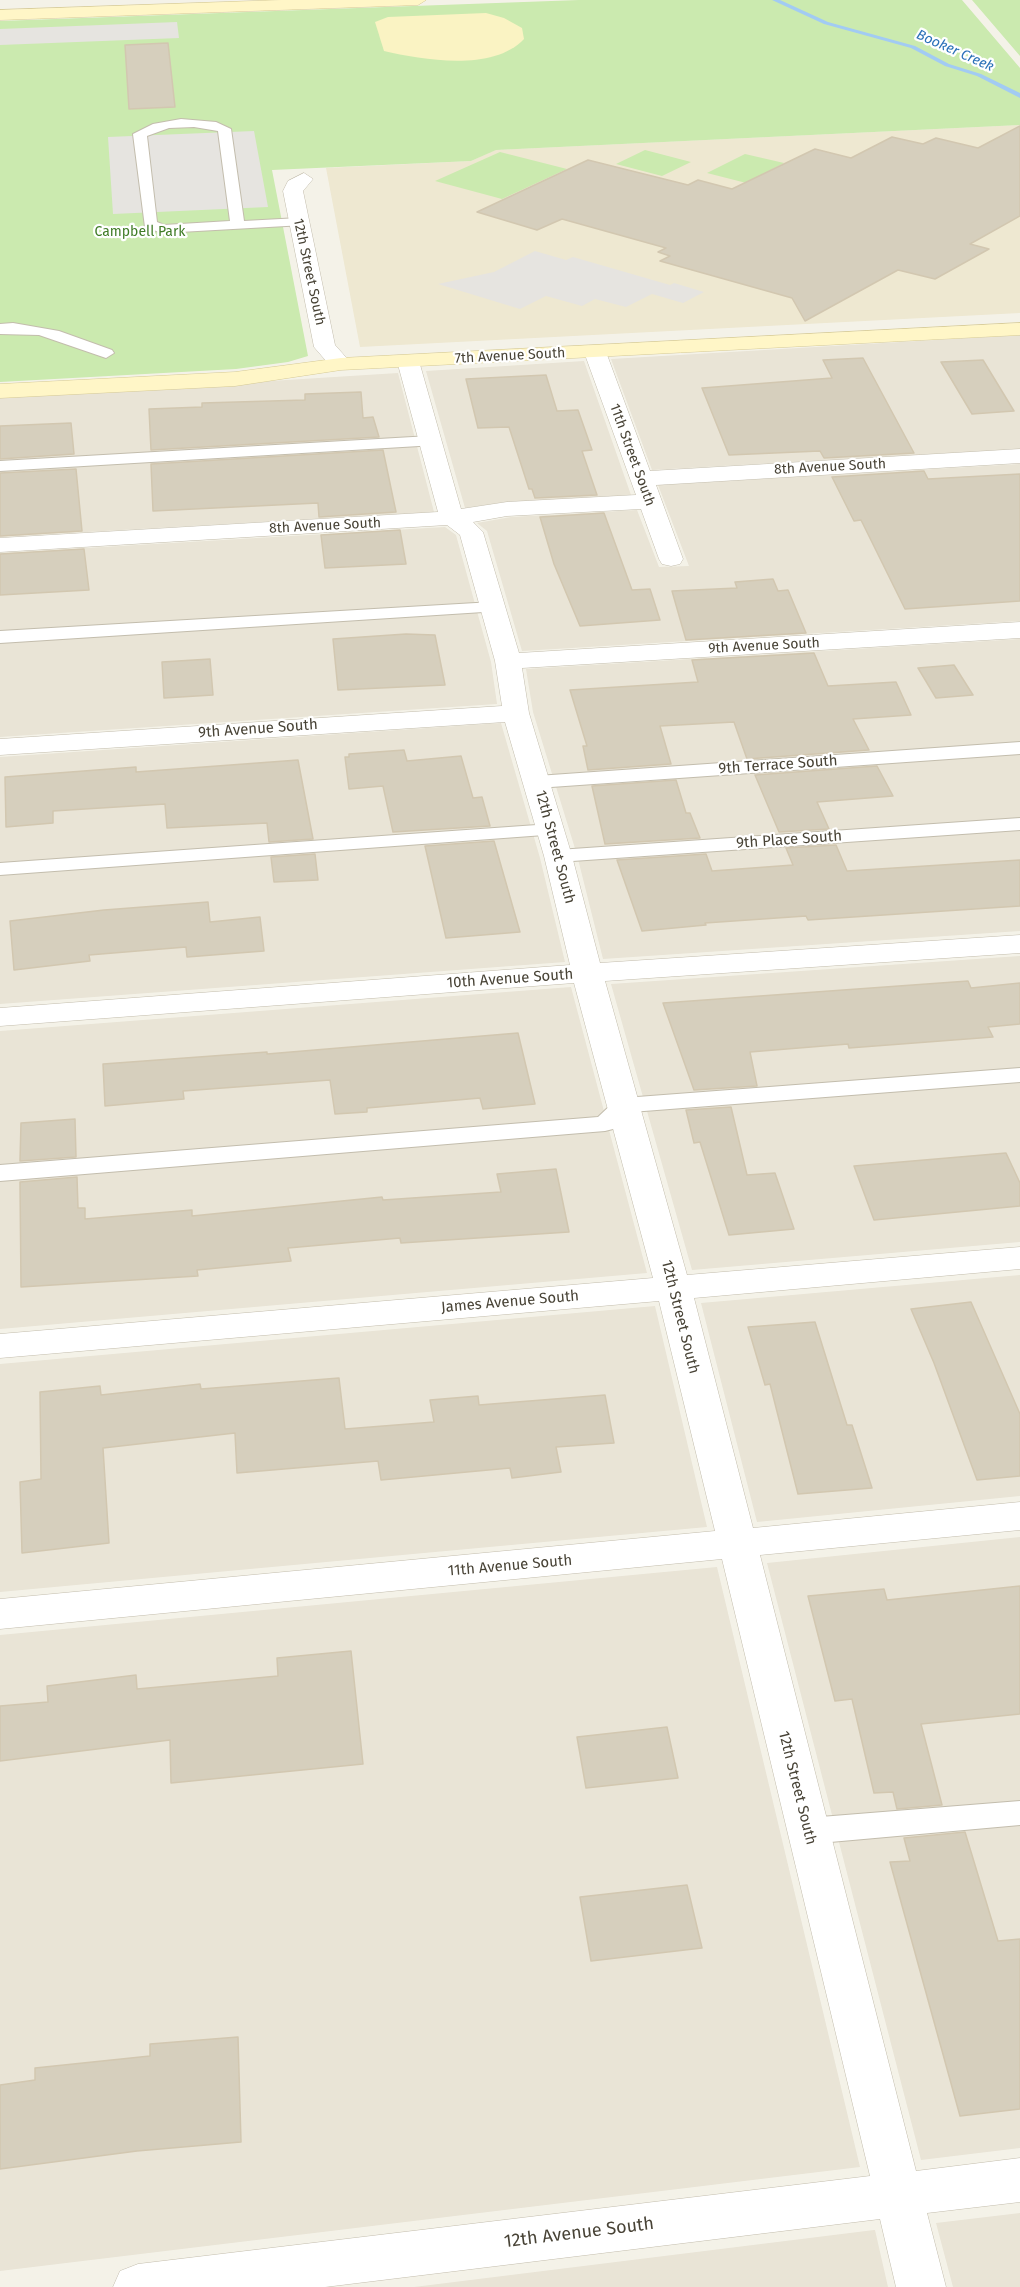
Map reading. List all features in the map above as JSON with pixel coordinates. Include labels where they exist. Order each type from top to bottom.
[{"type":"street","points":[[0,15],[418,0]]},
{"type":"street","name":"12th Street South","points":[[304,179],[295,185],[292,191],[298,222],[325,347],[341,364]]},
{"type":"street","name":"7th Avenue South","points":[[0,391],[235,379],[341,364],[1020,329]]},
{"type":"street","name":"11th Street South","points":[[595,352],[671,559]]},
{"type":"street","name":"12th Street South","points":[[408,361],[452,518],[471,532],[508,661],[516,713],[554,843],[587,973],[674,1288],[921,2287]]},
{"type":"street","name":"8th Avenue South","points":[[640,478],[1020,456]]},
{"type":"street","name":"8th Avenue South","points":[[0,545],[452,518],[507,509],[649,501]]},
{"type":"street","name":"9th Avenue South","points":[[508,661],[1020,630]]},
{"type":"street","name":"9th Avenue South","points":[[0,747],[516,713]]},
{"type":"street","name":"10th Avenue South","points":[[0,1017],[587,973],[1020,944]]},
{"type":"street","name":"James Avenue South","points":[[0,1346],[1020,1258]]},
{"type":"street","name":"11th Avenue South","points":[[0,1614],[737,1545],[1020,1516]]},
{"type":"street","name":"12th Avenue South","points":[[138,2287],[1020,2180]]},
{"type":"lane","points":[[238,225],[224,129],[206,124],[162,126],[147,129],[140,134],[150,225],[162,229],[298,222]]},
{"type":"lane","points":[[0,329],[25,328],[106,353]]},
{"type":"lane","points":[[0,466],[430,441]]},
{"type":"lane","points":[[0,637],[492,607]]},
{"type":"lane","name":"9th Terrace South","points":[[537,782],[1020,748]]},
{"type":"lane","name":"9th Place South","points":[[0,869],[1020,824]]},
{"type":"lane","points":[[0,1173],[604,1124],[624,1106],[1020,1075]]},
{"type":"lane","points":[[808,1831],[1020,1813]]},
{"type":"shaded area","points":[[177,22],[179,38],[0,45],[0,29]]},
{"type":"shaded area","points":[[1020,125],[1020,313],[360,347],[326,168],[471,161],[495,150]]},
{"type":"shaded area","points":[[254,131],[268,207],[113,214],[108,137]]},
{"type":"shaded area","points":[[535,251],[566,260],[573,257],[670,285],[674,283],[704,292],[683,303],[652,294],[626,307],[595,299],[582,306],[546,296],[520,309],[438,284],[494,272]]},
{"type":"shaded area","points":[[1020,335],[1020,449],[652,470],[611,359]]},
{"type":"shaded area","points":[[584,361],[631,495],[505,502],[465,508],[426,371]]},
{"type":"shaded area","points":[[398,373],[434,512],[0,537],[0,398]]},
{"type":"shaded area","points":[[1020,464],[1020,621],[522,651],[487,531],[477,523],[511,517],[637,510],[659,567],[689,566],[658,485]]},
{"type":"shaded area","points":[[445,527],[456,535],[491,662],[497,704],[0,737],[0,553]]},
{"type":"shaded area","points":[[1020,639],[1020,931],[603,959],[577,855],[533,712],[526,669]]},
{"type":"shaded area","points":[[501,723],[540,858],[565,962],[0,1004],[0,757]]},
{"type":"shaded area","points":[[1020,956],[1020,1242],[692,1270],[611,984]]},
{"type":"shaded area","points":[[571,987],[647,1273],[0,1329],[0,1031]]},
{"type":"shaded area","points":[[1020,1275],[1020,1496],[757,1522],[701,1303]]},
{"type":"shaded area","points":[[655,1306],[707,1527],[0,1592],[0,1364]]},
{"type":"shaded area","points":[[1020,1537],[1020,2148],[921,2160],[767,1563]]},
{"type":"shaded area","points":[[717,1567],[860,2167],[0,2271],[0,1635]]},
{"type":"shaded area","points":[[1020,2213],[1020,2287],[953,2287],[936,2223]]},
{"type":"shaded area","points":[[874,2230],[888,2287],[414,2287]]},
{"type":"green space","name":"Campbell Park","points":[[579,0],[962,0],[1020,68],[1020,125],[496,150],[471,161],[272,170],[308,356],[288,362],[236,369],[0,382],[0,21]]},
{"type":"green space","points":[[972,0],[1020,0],[1020,56]]},
{"type":"green space","points":[[645,150],[691,162],[662,176],[616,164]]},
{"type":"green space","points":[[500,152],[567,169],[502,199],[435,181]]},
{"type":"green space","points":[[745,154],[784,163],[767,172],[762,187],[707,173]]},
{"type":"sand","points":[[486,13],[504,18],[522,28],[524,39],[511,49],[495,56],[476,60],[418,58],[384,51],[375,22],[388,17]]},
{"type":"building","points":[[168,43],[175,107],[129,109],[125,45]]},
{"type":"building","points":[[1020,126],[1020,216],[970,244],[989,249],[935,279],[898,270],[805,321],[792,298],[660,261],[670,256],[658,252],[666,248],[562,219],[537,230],[477,212],[588,160],[688,185],[698,180],[732,189],[815,149],[851,158],[892,137],[923,144],[936,138],[978,148]]},
{"type":"building","points":[[863,358],[914,453],[824,458],[820,451],[729,455],[702,388],[832,378],[823,360]]},
{"type":"building","points":[[983,360],[1014,411],[972,414],[941,362]]},
{"type":"building","points":[[546,375],[557,411],[578,410],[592,450],[582,451],[597,495],[535,498],[532,489],[529,489],[509,427],[478,428],[466,379]]},
{"type":"building","points":[[361,392],[363,418],[373,417],[379,437],[151,450],[149,409],[202,407],[202,403],[305,400],[305,394]]},
{"type":"building","points":[[71,423],[74,454],[0,459],[0,426]]},
{"type":"building","points":[[383,450],[396,512],[319,517],[318,503],[153,511],[151,464]]},
{"type":"building","points":[[76,469],[82,531],[0,536],[0,473]]},
{"type":"building","points":[[924,471],[928,479],[1020,474],[1020,601],[905,609],[861,520],[854,521],[832,477]]},
{"type":"building","points":[[604,513],[632,590],[650,589],[660,620],[580,626],[554,564],[540,517]]},
{"type":"building","points":[[400,530],[406,564],[325,568],[321,535]]},
{"type":"building","points":[[84,549],[89,590],[0,595],[0,554]]},
{"type":"building","points":[[773,579],[778,591],[788,590],[806,633],[686,640],[672,591],[737,588],[735,582]]},
{"type":"building","points":[[406,634],[435,635],[445,685],[338,690],[333,639]]},
{"type":"building","points":[[814,653],[828,686],[896,682],[911,715],[853,719],[869,750],[747,759],[734,722],[660,726],[671,764],[588,770],[583,746],[587,746],[570,690],[698,682],[692,660]]},
{"type":"building","points":[[210,659],[213,695],[164,698],[162,662]]},
{"type":"building","points":[[954,665],[973,695],[936,698],[918,668]]},
{"type":"building","points":[[404,750],[407,761],[461,756],[473,798],[482,797],[490,826],[393,832],[383,786],[349,789],[345,757],[349,757],[349,754]]},
{"type":"building","points":[[298,760],[313,839],[269,842],[267,823],[167,828],[165,804],[53,811],[53,823],[6,827],[5,777],[136,767],[136,772]]},
{"type":"building","points":[[877,766],[893,796],[817,802],[829,829],[779,832],[755,775]]},
{"type":"building","points":[[676,780],[686,813],[690,813],[700,838],[605,844],[592,786]]},
{"type":"building","points":[[494,841],[520,932],[446,938],[425,846]]},
{"type":"building","points":[[836,845],[847,871],[1020,860],[1020,906],[808,920],[806,916],[705,923],[706,925],[642,931],[617,860],[706,854],[712,871],[793,865],[786,848]]},
{"type":"building","points":[[315,854],[318,880],[274,882],[271,857]]},
{"type":"building","points":[[208,902],[210,922],[260,917],[264,951],[187,957],[186,947],[89,955],[90,961],[14,970],[10,921],[104,910]]},
{"type":"building","points":[[968,981],[971,988],[1020,983],[1020,1024],[988,1027],[993,1037],[849,1048],[848,1044],[750,1052],[757,1086],[694,1090],[663,1003]]},
{"type":"building","points":[[518,1033],[535,1104],[483,1109],[480,1098],[367,1108],[367,1112],[335,1114],[330,1080],[183,1091],[184,1099],[105,1106],[103,1064],[267,1052],[267,1054]]},
{"type":"building","points":[[731,1107],[747,1175],[775,1173],[794,1229],[729,1235],[700,1142],[694,1143],[686,1110]]},
{"type":"building","points":[[75,1119],[76,1157],[20,1161],[21,1123]]},
{"type":"building","points":[[1006,1153],[1020,1183],[1020,1206],[874,1220],[854,1166]]},
{"type":"building","points":[[556,1169],[569,1232],[401,1243],[400,1238],[288,1248],[291,1261],[197,1270],[198,1276],[21,1287],[20,1182],[77,1177],[78,1208],[85,1208],[85,1219],[192,1210],[192,1216],[382,1197],[383,1200],[501,1192],[497,1174]]},
{"type":"building","points":[[971,1302],[1020,1414],[1020,1476],[977,1480],[934,1363],[911,1309]]},
{"type":"building","points":[[815,1322],[847,1425],[852,1425],[872,1488],[798,1494],[770,1384],[765,1385],[748,1327]]},
{"type":"building","points":[[339,1378],[345,1429],[434,1422],[430,1400],[478,1396],[479,1405],[605,1395],[614,1443],[556,1447],[561,1472],[512,1478],[510,1468],[381,1480],[378,1461],[237,1473],[235,1433],[103,1448],[109,1543],[22,1553],[20,1482],[41,1479],[40,1392],[100,1386],[101,1395],[200,1384],[201,1389]]},
{"type":"building","points":[[1020,1586],[1020,1714],[921,1724],[942,1805],[897,1809],[893,1792],[874,1793],[852,1699],[835,1701],[808,1596],[884,1589],[887,1600]]},
{"type":"building","points":[[351,1651],[363,1764],[171,1783],[170,1740],[0,1761],[0,1706],[48,1702],[47,1686],[136,1675],[137,1689],[278,1676],[277,1658]]},
{"type":"building","points":[[667,1727],[678,1778],[586,1788],[577,1737]]},
{"type":"building","points":[[965,1832],[998,1941],[1020,1939],[1020,2109],[960,2116],[890,1862],[910,1861],[904,1838]]},
{"type":"building","points":[[687,1885],[702,1948],[591,1961],[580,1897]]},
{"type":"building","points":[[238,2037],[241,2142],[137,2151],[0,2169],[0,2085],[35,2080],[35,2068],[150,2056],[150,2044]]},
{"type":"waterway","name":"Booker Creek","points":[[775,0],[826,23],[913,47],[947,65],[979,75],[1020,96]]}]
